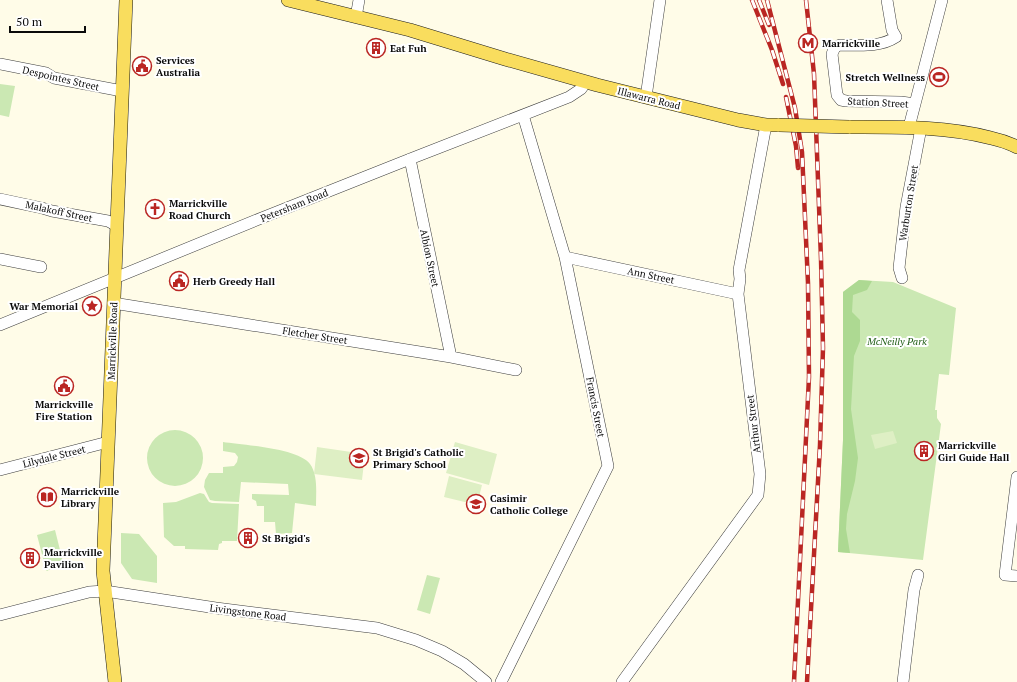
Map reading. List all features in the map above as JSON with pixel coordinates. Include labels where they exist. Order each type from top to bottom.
[{"type":"main road","name":"Marrickville Road","points":[[115,682],[104,571],[126,0]]},
{"type":"main road","name":"Illawarra Road","points":[[288,0],[410,30],[512,62],[738,120],[766,125],[915,128],[975,134],[1002,141],[1017,147]]},
{"type":"street","points":[[356,17],[359,0]]},
{"type":"street","points":[[646,97],[660,0]]},
{"type":"street","name":"Station Street","points":[[887,0],[892,30],[896,37],[889,42],[880,45],[840,45],[834,47],[832,54],[837,95],[840,100],[846,101],[901,102],[915,104]]},
{"type":"street","name":"Warburton Street","points":[[902,278],[899,268],[915,128],[915,104],[942,0]]},
{"type":"street","name":"Despointes Street","points":[[0,64],[46,73],[54,78],[122,92]]},
{"type":"street","name":"Petersham Road","points":[[0,325],[410,159],[569,97],[578,92],[586,82]]},
{"type":"street","name":"Francis Street","points":[[501,682],[608,466],[565,257],[523,115]]},
{"type":"street","name":"Arthur Street","points":[[622,682],[758,495],[760,474],[738,294],[740,279],[739,270],[766,125]]},
{"type":"street","name":"Albion Street","points":[[410,159],[451,357]]},
{"type":"street","name":"Malakoff Street","points":[[0,199],[52,211],[108,221],[117,226]]},
{"type":"street","name":"Ann Street","points":[[565,257],[738,294]]},
{"type":"street","points":[[0,259],[41,267]]},
{"type":"street","name":"Fletcher Street","points":[[114,303],[451,357],[516,370]]},
{"type":"street","name":"Lilydale Street","points":[[0,470],[108,442]]},
{"type":"street","points":[[1017,477],[1005,575],[1017,576]]},
{"type":"street","points":[[903,682],[914,590],[918,575]]},
{"type":"street","name":"Livingstone Road","points":[[0,615],[89,592],[105,591],[216,608],[377,628],[416,640],[442,651],[464,664],[486,682]]},
{"type":"green space","points":[[0,84],[15,86],[9,117],[0,115]]},
{"type":"green space","name":"McNeilly Park","points":[[859,280],[893,282],[956,308],[949,375],[939,374],[935,410],[937,410],[937,418],[941,424],[923,560],[838,552],[843,440],[843,292]]},
{"type":"green space","points":[[859,280],[872,281],[867,290],[853,295],[852,312],[860,320],[860,341],[854,356],[851,409],[858,458],[855,481],[847,514],[846,529],[850,553],[838,552],[843,440],[843,292]]},
{"type":"green space","points":[[175,430],[186,432],[195,438],[201,447],[203,458],[201,469],[195,478],[186,484],[175,486],[164,484],[155,478],[149,469],[147,458],[149,447],[155,438],[164,432]]},
{"type":"green space","points":[[893,431],[897,443],[875,449],[871,435]]},
{"type":"green space","points":[[223,442],[269,448],[294,454],[310,464],[313,468],[315,478],[316,506],[295,503],[292,533],[276,534],[275,522],[264,522],[264,506],[257,506],[256,501],[252,499],[252,494],[289,495],[288,484],[241,482],[239,502],[210,500],[204,487],[205,480],[209,473],[223,473],[223,467],[234,466],[237,462],[238,457],[235,453],[223,451]]},
{"type":"green space","points":[[455,442],[497,454],[489,485],[446,473]]},
{"type":"green space","points":[[317,447],[365,454],[362,480],[314,474]]},
{"type":"green space","points":[[449,476],[482,485],[477,505],[444,497]]},
{"type":"green space","points":[[200,493],[204,494],[209,502],[212,503],[239,504],[237,541],[222,541],[222,543],[219,544],[218,550],[185,549],[185,546],[174,546],[164,537],[163,503],[176,502]]},
{"type":"green space","points":[[55,530],[63,562],[47,571],[37,535]]},
{"type":"green space","points":[[121,533],[139,534],[157,556],[157,583],[132,579],[121,563]]},
{"type":"green space","points":[[427,575],[440,578],[430,614],[417,610]]},
{"type":"railway","points":[[752,0],[772,50],[783,84]]},
{"type":"railway","points":[[759,0],[769,25]]},
{"type":"railway","points":[[767,0],[795,108],[802,152],[808,283],[809,377],[794,682]]},
{"type":"railway","points":[[806,0],[814,74],[823,348],[820,445],[807,682]]},
{"type":"railway","points":[[786,97],[796,146],[798,168]]},
{"type":"place","name":"Marrickville","points":[[808,43]]},
{"type":"place","name":"Eat Fuh","points":[[376,48]]},
{"type":"place","name":"Services Australia","points":[[142,66]]},
{"type":"place","name":"Stretch Wellness","points":[[939,77]]},
{"type":"place","name":"Marrickville Road Church","points":[[155,209]]},
{"type":"place","name":"Herb Greedy Hall","points":[[179,281]]},
{"type":"place","name":"War Memorial","points":[[92,306]]},
{"type":"place","name":"Marrickville Fire Station","points":[[64,386]]},
{"type":"place","name":"Marrickville Girl Guide Hall","points":[[924,451]]},
{"type":"place","name":"St Brigid's Catholic Primary School","points":[[359,458]]},
{"type":"place","name":"Marrickville Library","points":[[47,497]]},
{"type":"place","name":"Casimir Catholic College","points":[[476,504]]},
{"type":"place","name":"St Brigid's","points":[[248,538]]},
{"type":"place","name":"Marrickville Pavilion","points":[[30,558]]}]
